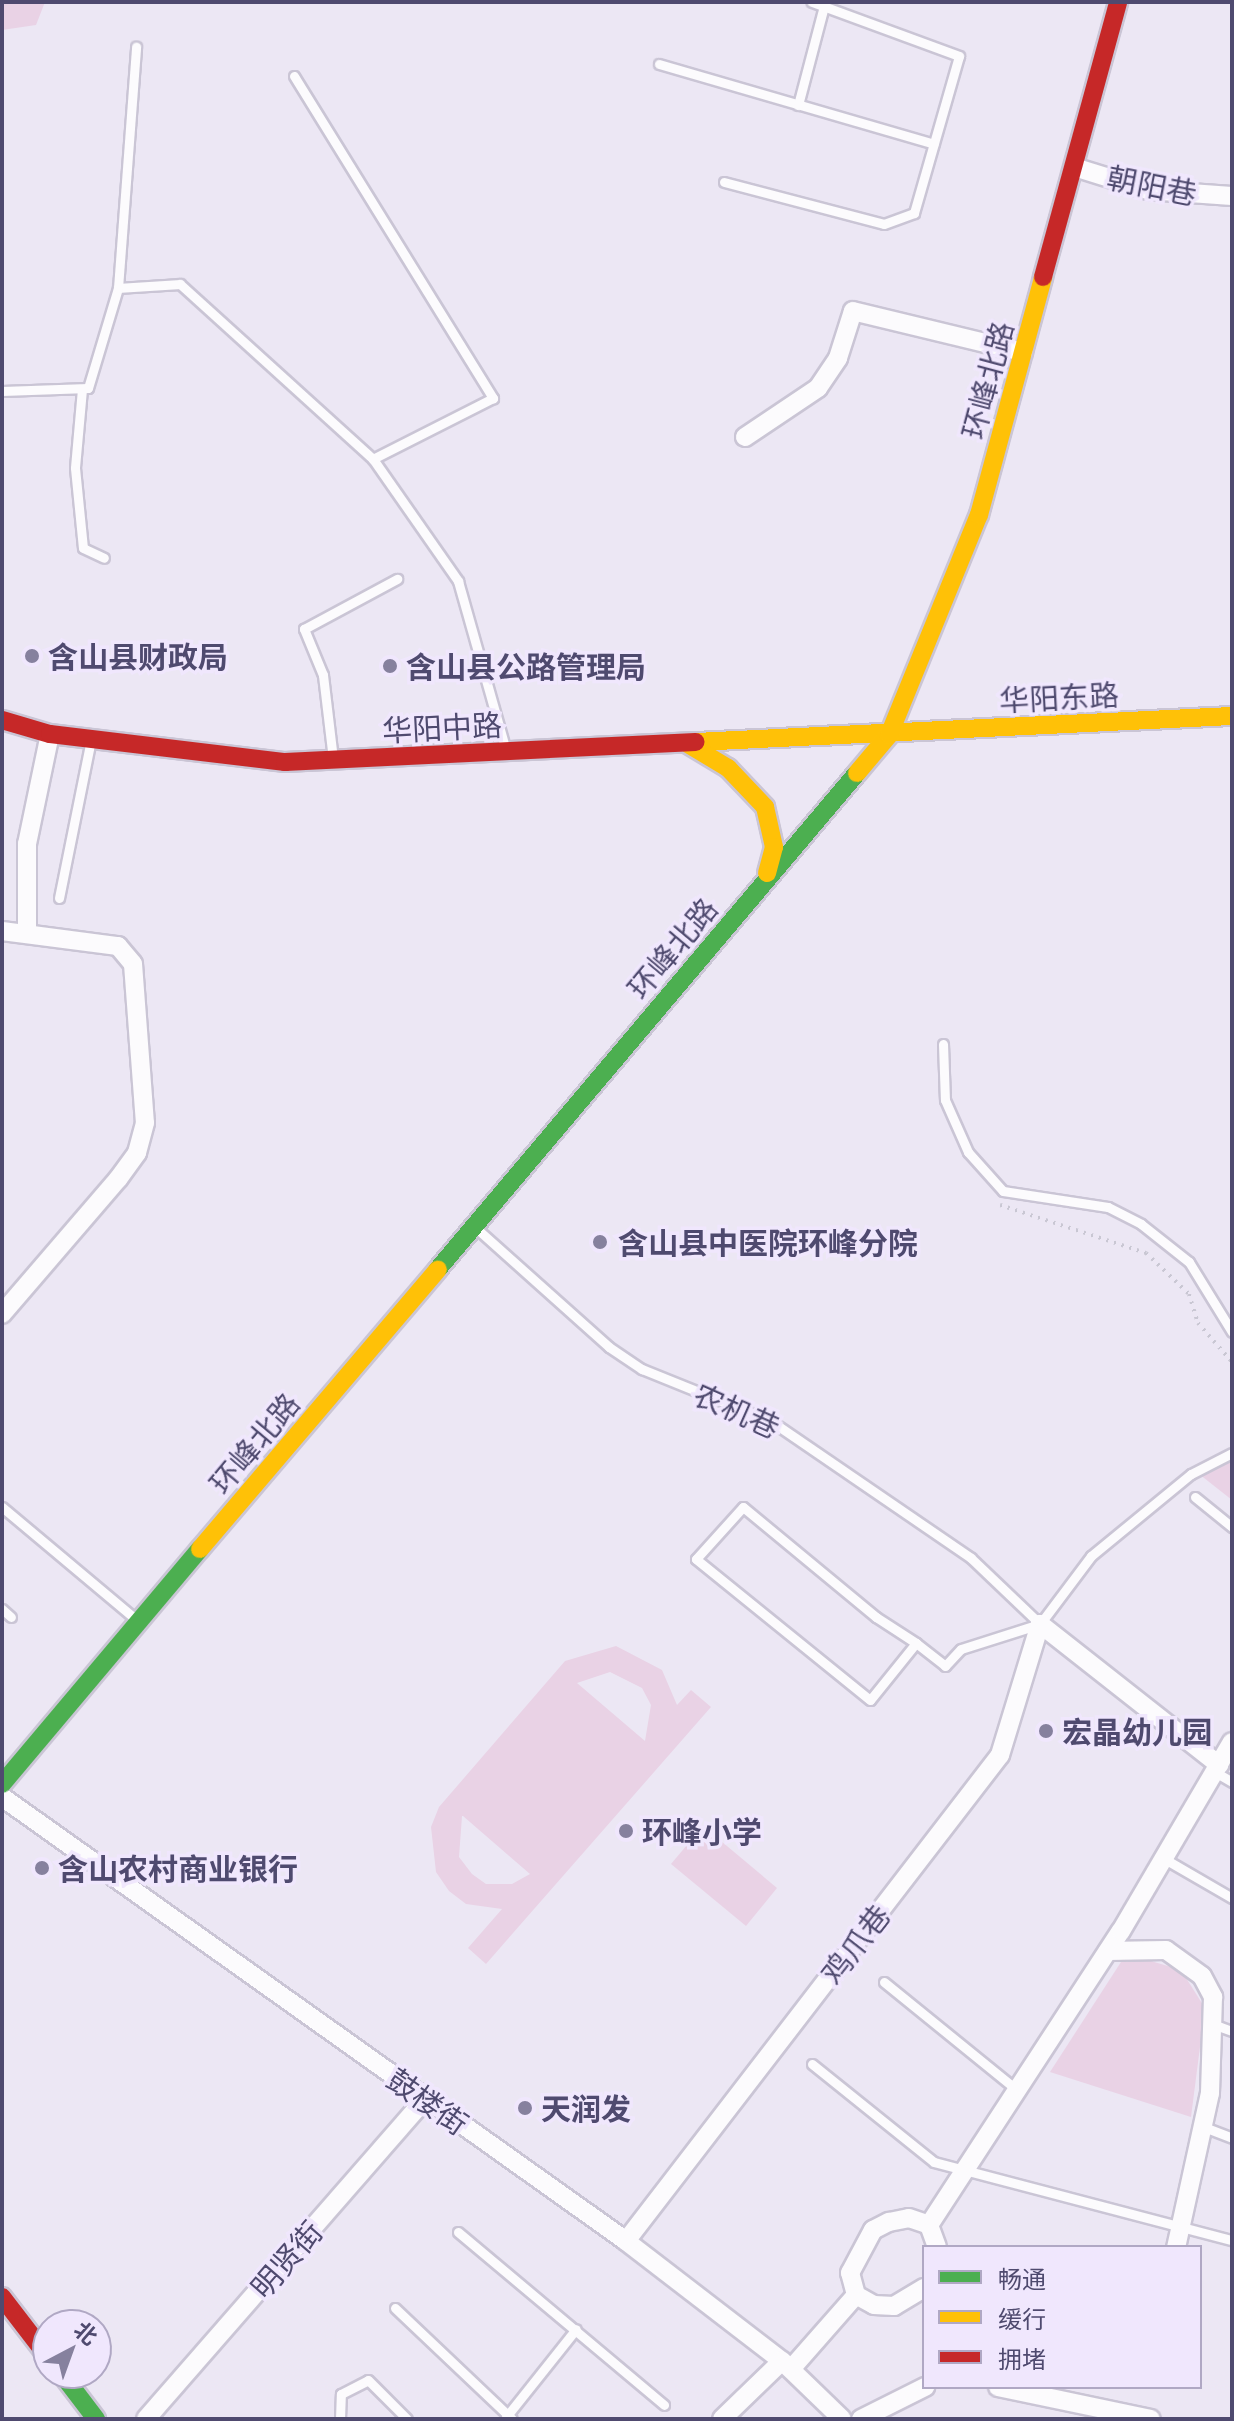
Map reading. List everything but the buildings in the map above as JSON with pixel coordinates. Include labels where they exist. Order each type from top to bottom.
[{"type":"main road","name":"环峰北路","points":[[2,1784],[889,735],[979,515],[1074,167],[1113,4]]},
{"type":"main road","name":"华阳东路","points":[[889,735],[1232,716]]},
{"type":"main road","name":"华阳中路","points":[[2,720],[50,734],[254,760],[333,760],[889,735]]},
{"type":"main road","points":[[688,744],[728,768],[765,807],[774,847],[765,880]]},
{"type":"main road","points":[[2,2297],[32,2336]]},
{"type":"main road","points":[[73,2389],[96,2419]]},
{"type":"street","name":"朝阳巷","points":[[1074,167],[1148,190],[1232,196]]},
{"type":"street","points":[[745,437],[818,388],[838,358],[853,311],[1023,352]]},
{"type":"street","points":[[27,929],[27,844],[50,734]]},
{"type":"street","points":[[2,931],[27,929],[118,946],[133,964],[145,1123],[137,1153],[118,1179],[2,1314]]},
{"type":"street","points":[[1040,1624],[1217,1768]]},
{"type":"street","name":"鸡爪巷","points":[[626,2241],[1000,1755],[1040,1624]]},
{"type":"street","points":[[929,2225],[1108,1951],[1232,1742]]},
{"type":"street","name":"鼓楼街","points":[[2,1797],[626,2241],[786,2365],[842,2419]]},
{"type":"street","points":[[1108,1951],[1145,1946],[1186,1961],[1213,1997],[1225,2029],[1176,2245]]},
{"type":"street","name":"明贤街","points":[[146,2419],[425,2099]]},
{"type":"street","points":[[856,2295],[850,2273],[873,2230],[909,2218],[929,2225]]},
{"type":"street","points":[[929,2225],[936,2245]]},
{"type":"street","points":[[856,2295],[894,2306],[922,2289]]},
{"type":"street","points":[[722,2419],[786,2365],[856,2295]]},
{"type":"street","points":[[861,2419],[922,2388]]},
{"type":"street","points":[[1008,2389],[1151,2419]]},
{"type":"lane","points":[[724,182],[884,224],[900,221],[914,213],[959,56],[812,2]]},
{"type":"lane","points":[[798,105],[824,6]]},
{"type":"lane","points":[[104,558],[83,548],[75,468],[82,389],[118,288],[136,47]]},
{"type":"lane","points":[[659,64],[934,144]]},
{"type":"lane","points":[[294,76],[493,398],[373,459]]},
{"type":"lane","points":[[118,288],[180,284],[373,459],[458,581],[507,752]]},
{"type":"lane","points":[[2,391],[82,389]]},
{"type":"lane","points":[[333,760],[323,675],[304,629],[397,579]]},
{"type":"lane","points":[[59,898],[91,740]]},
{"type":"lane","points":[[943,1044],[945,1100],[968,1152],[1003,1191],[1108,1207],[1141,1224],[1189,1262],[1232,1332]]},
{"type":"lane","name":"农机巷","points":[[474,1225],[609,1347],[642,1369],[771,1421],[971,1558],[1040,1624]]},
{"type":"lane","points":[[916,1643],[870,1700],[696,1559],[743,1507],[916,1643],[945,1666],[961,1649],[1040,1624],[1091,1556],[1191,1474],[1232,1453]]},
{"type":"lane","points":[[1195,1497],[1232,1527]]},
{"type":"lane","points":[[2,1507],[139,1622]]},
{"type":"lane","points":[[2,1609],[11,1617]]},
{"type":"lane","points":[[1217,1768],[1232,1782]]},
{"type":"lane","points":[[1163,1858],[1232,1898]]},
{"type":"lane","points":[[884,1982],[1017,2090]]},
{"type":"lane","points":[[812,2064],[934,2162],[1232,2240]]},
{"type":"lane","points":[[1204,2127],[1232,2138]]},
{"type":"lane","points":[[458,2232],[664,2405]]},
{"type":"lane","points":[[395,2308],[508,2418],[576,2329]]},
{"type":"lane","points":[[340,2419],[341,2394],[368,2380],[407,2419]]},
{"type":"path","points":[[992,1199],[1007,1212],[1146,1253],[1189,1294],[1198,1323],[1232,1362]]},
{"type":"shaded area","points":[[2,2],[45,2],[36,25],[2,30]]},
{"type":"shaded area","points":[[1232,1461],[1232,1500],[1199,1474]]},
{"type":"shaded area","points":[[616,1646],[662,1670],[677,1705],[691,1690],[711,1707],[486,1964],[468,1948],[502,1909],[466,1904],[449,1891],[436,1872],[431,1827],[439,1807],[565,1661]],"holes":[[[610,1672],[642,1688],[651,1705],[645,1741],[577,1683]],[[463,1816],[530,1874],[512,1884],[486,1884],[472,1874],[459,1857]]]},
{"type":"shaded area","points":[[703,1826],[777,1888],[746,1926],[671,1864]]},
{"type":"shaded area","points":[[1141,1958],[1181,1970],[1205,2008],[1191,2117],[1050,2072],[1121,1962]]},
{"type":"traffic: fast","points":[[438,1269],[857,773]]},
{"type":"traffic: fast","points":[[2,1784],[200,1549]]},
{"type":"traffic: fast","points":[[73,2389],[96,2419]]},
{"type":"traffic: slow","points":[[857,773],[889,735],[979,515],[1043,277]]},
{"type":"traffic: slow","points":[[696,742],[1232,716]]},
{"type":"traffic: slow","points":[[688,744],[728,768],[765,807],[774,847],[767,873]]},
{"type":"traffic: slow","points":[[200,1549],[438,1269]]},
{"type":"traffic: jam","points":[[1043,277],[1118,2]]},
{"type":"traffic: jam","points":[[2,720],[50,734],[285,762],[696,742]]},
{"type":"traffic: jam","points":[[2,2297],[32,2336]]},
{"type":"place","name":"含山县财政局","points":[[32,656]]},
{"type":"place","name":"含山县公路管理局","points":[[390,666]]},
{"type":"place","name":"含山县中医院环峰分院","points":[[600,1242]]},
{"type":"place","name":"宏晶幼儿园","points":[[1046,1731]]},
{"type":"place","name":"环峰小学","points":[[626,1831]]},
{"type":"place","name":"含山农村商业银行","points":[[42,1868]]},
{"type":"place","name":"天润发","points":[[525,2108]]}]
